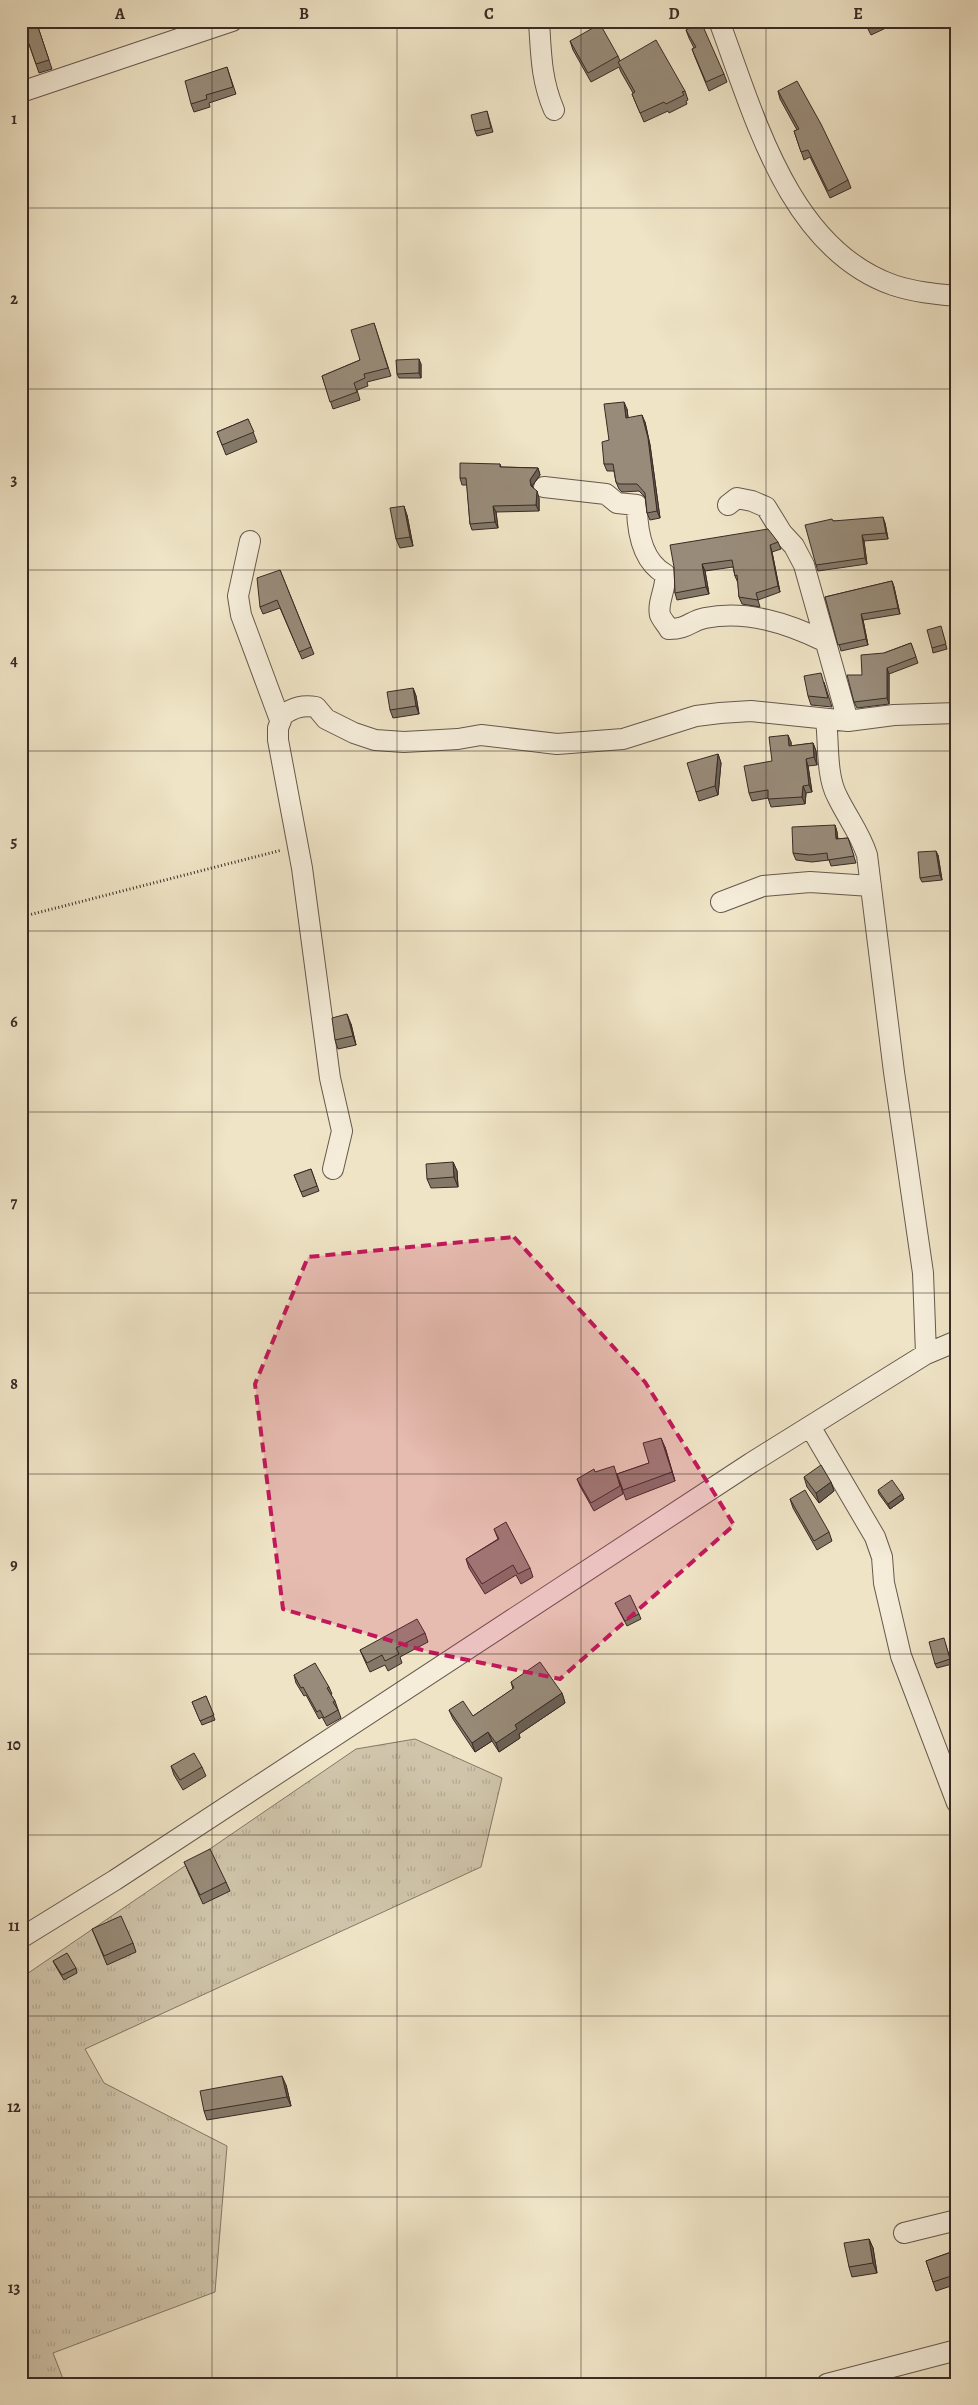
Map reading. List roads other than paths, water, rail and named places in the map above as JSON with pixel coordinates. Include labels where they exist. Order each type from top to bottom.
[{"type":"street","points":[[21,92],[232,21]]},
{"type":"street","points":[[539,21],[542,73],[554,110]]},
{"type":"street","points":[[719,21],[776,170],[791,196],[809,220],[836,249],[864,271],[893,285],[929,294],[957,296]]},
{"type":"street","points":[[544,487],[606,494],[617,502],[637,505],[637,524],[646,553],[653,567],[665,574],[667,583],[662,594],[660,614],[669,629],[682,629],[703,618],[748,617],[795,627],[824,641]]},
{"type":"street","points":[[728,505],[737,498],[752,501],[766,507],[782,532],[794,546],[804,565],[817,604],[824,641],[848,721]]},
{"type":"street","points":[[250,541],[238,596],[241,616],[280,720],[278,740],[302,868],[330,1078],[342,1131],[333,1169]]},
{"type":"street","points":[[280,720],[289,711],[305,706],[316,707],[326,719],[354,733],[375,740],[404,742],[458,740],[481,735],[557,744],[623,739],[696,716],[720,713],[751,711],[848,721],[903,714],[957,714]]},
{"type":"street","points":[[826,720],[831,774],[836,795],[862,837],[867,855],[923,1273],[926,1354]]},
{"type":"street","points":[[721,902],[762,886],[810,882],[871,886]]},
{"type":"street","points":[[21,1938],[148,1858],[751,1463],[811,1428],[926,1354],[957,1341]]},
{"type":"street","points":[[811,1428],[870,1526],[882,1557],[884,1583],[901,1656],[957,1803]]},
{"type":"street","points":[[904,2233],[957,2220]]},
{"type":"street","points":[[827,2384],[957,2350]]}]
